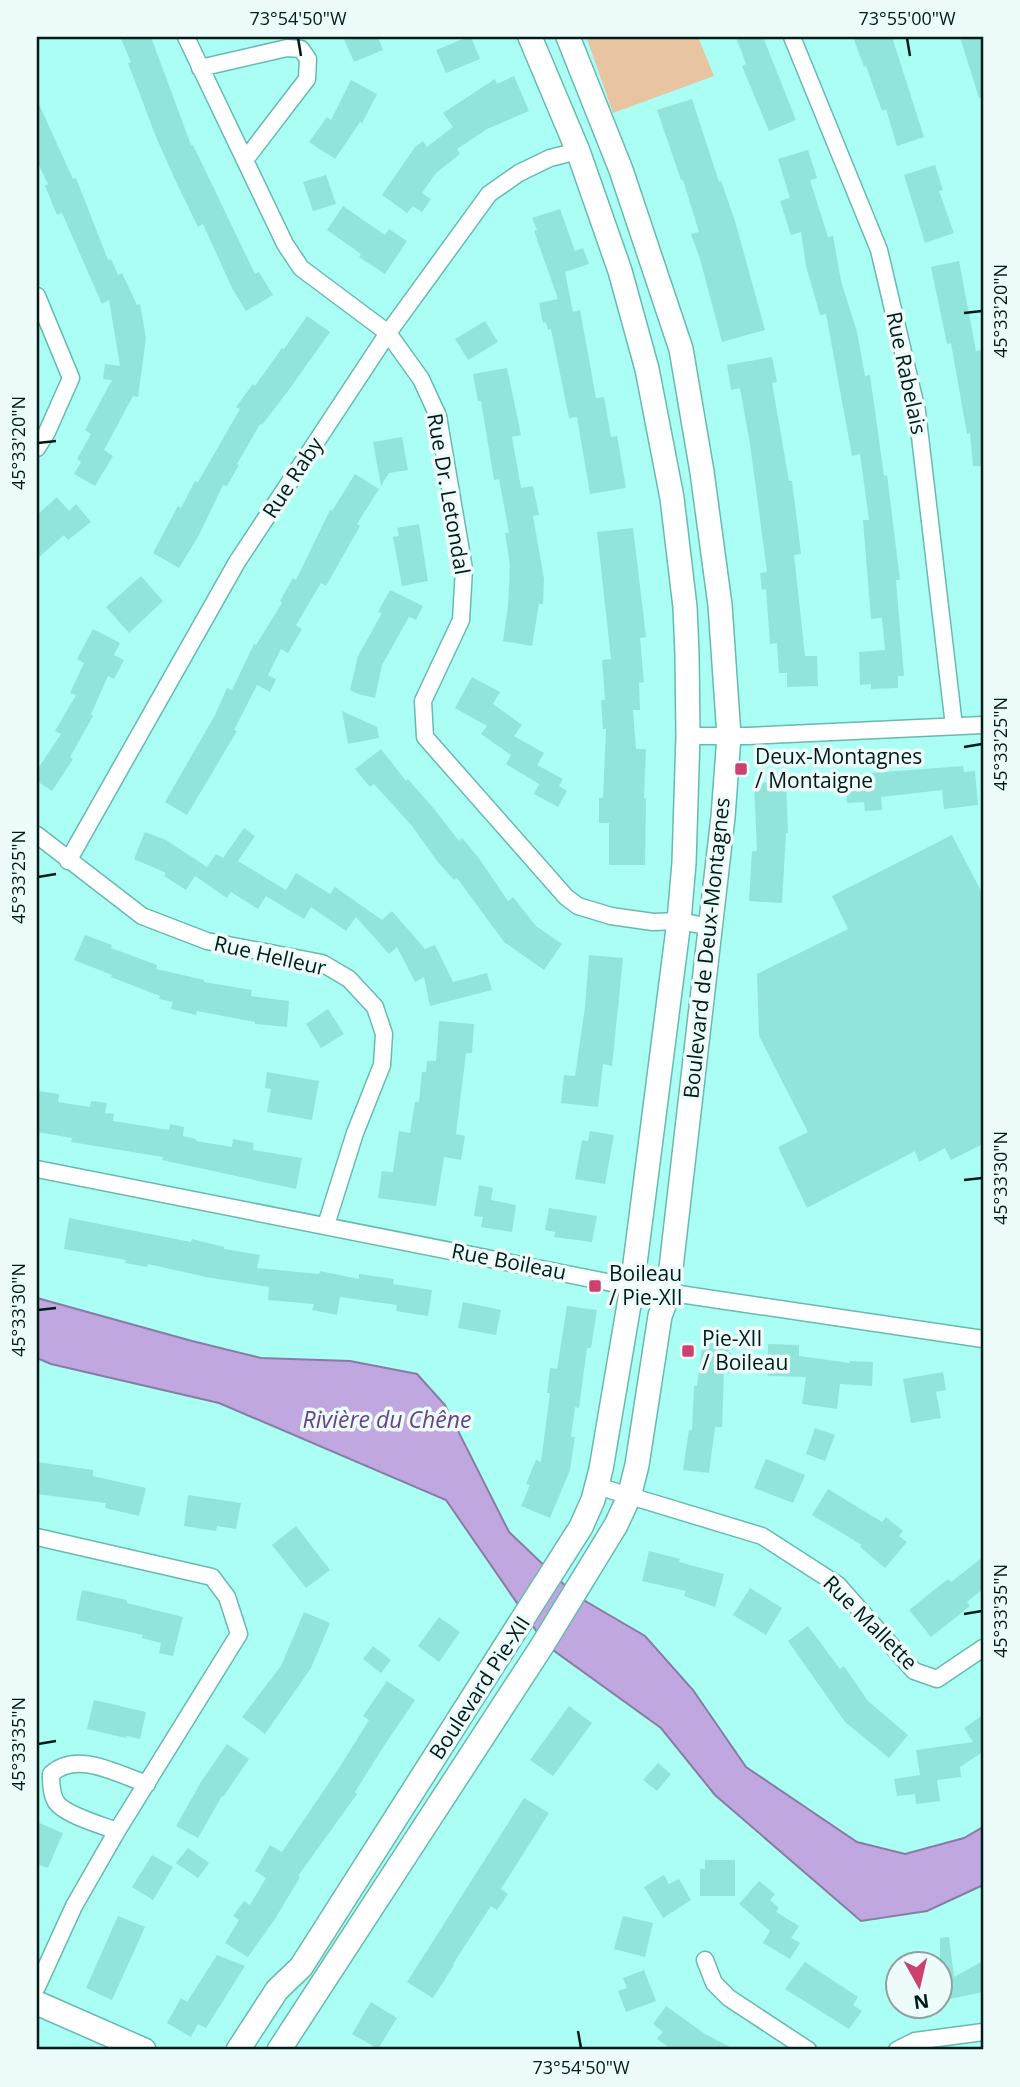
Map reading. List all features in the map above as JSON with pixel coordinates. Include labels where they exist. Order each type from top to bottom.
[{"type":"street","name":"Rue Dr. Letondal","points":[[186,37],[285,244],[301,268],[388,333],[421,379],[438,416],[464,569],[461,620],[423,701],[425,737],[566,897],[578,906],[611,916],[653,922],[679,921],[711,927]]},
{"type":"street","name":"Boulevard de Deux-Montagnes","points":[[530,37],[578,152],[621,271],[647,369],[660,435],[672,498],[685,607],[688,736],[684,863],[632,1287]]},
{"type":"street","name":"Boulevard de Deux-Montagnes","points":[[568,37],[621,170],[681,349],[702,472],[720,605],[729,736],[711,927],[668,1294]]},
{"type":"street","name":"Rue Rabelais","points":[[792,37],[879,250],[886,277],[916,411],[954,726]]},
{"type":"street","points":[[200,68],[287,48],[302,49],[308,59],[307,79],[245,160]]},
{"type":"street","name":"Rue Raby","points":[[68,861],[237,562],[388,333],[489,194],[519,173],[551,158],[578,152]]},
{"type":"street","points":[[37,296],[71,378],[37,448]]},
{"type":"street","points":[[688,736],[983,724]]},
{"type":"street","name":"Rue Helleur","points":[[37,835],[142,916],[207,941],[322,963],[349,979],[375,1007],[384,1034],[382,1065],[355,1133],[327,1226]]},
{"type":"street","name":"Rue Boileau","points":[[37,1168],[668,1294],[983,1339]]},
{"type":"street","name":"Boulevard Pie-XII","points":[[238,2050],[277,1990],[301,1966],[582,1527],[597,1486],[632,1287]]},
{"type":"street","name":"Boulevard Pie-XII","points":[[279,2050],[542,1646],[608,1539],[629,1497],[640,1451],[660,1316],[668,1294]]},
{"type":"street","name":"Rue Mallette","points":[[597,1486],[762,1536],[838,1585],[914,1671],[937,1679],[983,1648]]},
{"type":"street","points":[[37,1537],[212,1577],[227,1597],[239,1634],[117,1831],[74,1906],[37,1987]]},
{"type":"street","points":[[117,1831],[77,1816],[57,1803],[51,1788],[51,1774],[61,1765],[81,1762],[147,1784]]},
{"type":"street","points":[[705,1960],[714,1983],[729,1998],[808,2050]]},
{"type":"street","points":[[37,2003],[144,2050]]},
{"type":"street","points":[[897,2050],[915,2041],[983,2032]]},
{"type":"shaded area","points":[[698,37],[714,76],[613,113],[587,39]]},
{"type":"water","name":"Rivière du Chêne","points":[[37,1298],[261,1358],[350,1361],[417,1374],[445,1405],[509,1532],[575,1595],[645,1636],[693,1690],[746,1767],[857,1842],[905,1854],[964,1838],[983,1827],[983,1885],[927,1911],[861,1921],[715,1795],[661,1728],[546,1645],[446,1500],[219,1403],[51,1364],[37,1358]]},
{"type":"building","points":[[120,37],[151,37],[191,145],[255,274],[259,272],[273,295],[246,311],[232,288],[203,224],[198,227],[177,184],[156,137]]},
{"type":"building","points":[[343,37],[378,37],[383,50],[354,62]]},
{"type":"building","points":[[471,37],[480,59],[446,73],[436,50]]},
{"type":"building","points":[[736,37],[763,37],[796,120],[769,131],[742,66],[746,64]]},
{"type":"building","points":[[853,37],[892,37],[924,137],[897,146],[886,109],[882,111]]},
{"type":"building","points":[[960,37],[983,37],[983,98],[979,98]]},
{"type":"building","points":[[514,76],[529,111],[487,129],[457,149],[460,154],[436,173],[422,193],[431,199],[422,212],[413,206],[407,213],[382,195],[415,147],[423,141],[427,147],[453,127],[443,113],[495,79],[497,84]]},
{"type":"building","points":[[351,80],[377,94],[362,123],[360,122],[335,159],[309,142],[327,117],[331,120]]},
{"type":"building","points":[[692,99],[719,182],[721,181],[735,221],[765,330],[722,342],[691,234],[699,232],[657,110]]},
{"type":"building","points":[[37,100],[73,179],[76,178],[108,260],[111,259],[118,275],[122,273],[137,305],[140,304],[146,338],[138,397],[133,396],[104,450],[113,456],[95,486],[74,474],[81,462],[77,459],[91,434],[85,430],[112,380],[103,379],[105,364],[120,366],[109,300],[102,304],[62,213],[57,215],[45,186],[48,184],[37,161]]},
{"type":"building","points":[[808,150],[817,178],[810,180],[828,237],[833,236],[841,281],[857,332],[865,376],[870,375],[884,476],[887,475],[900,580],[896,580],[904,676],[898,676],[898,688],[871,689],[871,684],[860,685],[859,652],[885,650],[882,618],[871,619],[863,520],[869,520],[860,454],[852,456],[826,314],[820,315],[806,266],[801,232],[791,235],[780,201],[790,198],[778,159]]},
{"type":"building","points":[[935,165],[943,190],[939,191],[954,233],[925,243],[904,175]]},
{"type":"building","points":[[326,175],[336,204],[313,211],[303,182]]},
{"type":"building","points":[[343,206],[385,235],[389,229],[407,241],[385,274],[359,257],[361,254],[327,230]]},
{"type":"building","points":[[560,209],[575,251],[583,248],[589,264],[565,272],[573,312],[580,310],[596,398],[604,397],[611,437],[617,436],[626,488],[590,494],[577,417],[569,418],[551,329],[548,330],[546,322],[543,323],[539,303],[558,299],[532,218]]},
{"type":"building","points":[[959,261],[976,351],[983,350],[983,466],[973,466],[970,433],[967,434],[951,343],[947,344],[931,267]]},
{"type":"building","points":[[307,316],[330,332],[288,391],[262,425],[260,424],[227,486],[223,485],[198,537],[179,568],[153,553],[178,506],[181,508],[195,481],[198,482],[240,409],[236,407],[282,348],[284,349]]},
{"type":"building","points":[[485,321],[498,342],[468,360],[455,339]]},
{"type":"building","points":[[772,357],[777,382],[772,383],[789,481],[792,481],[801,554],[794,555],[805,656],[817,656],[818,686],[787,687],[787,673],[779,673],[777,643],[770,644],[766,589],[762,590],[760,573],[767,572],[750,444],[740,388],[731,390],[727,365]]},
{"type":"building","points":[[507,368],[521,435],[512,437],[521,488],[533,486],[539,515],[533,516],[544,579],[543,604],[539,604],[532,646],[503,641],[510,565],[505,533],[509,533],[499,479],[494,480],[481,401],[478,401],[473,374]]},
{"type":"building","points":[[402,437],[408,470],[389,473],[381,486],[373,442]]},
{"type":"building","points":[[355,474],[379,489],[357,524],[360,526],[326,586],[321,583],[296,625],[302,629],[288,653],[281,649],[268,675],[276,679],[270,692],[257,685],[234,730],[237,731],[187,815],[165,802],[215,715],[227,688],[232,690],[254,644],[256,645],[282,603],[280,601],[293,578],[296,580],[330,510],[332,511]]},
{"type":"building","points":[[57,497],[69,511],[76,504],[91,522],[68,540],[64,535],[37,559],[37,515]]},
{"type":"building","points":[[419,524],[428,581],[402,586],[393,537],[399,536],[397,528]]},
{"type":"building","points":[[633,528],[646,637],[640,638],[644,682],[639,683],[640,710],[633,710],[636,749],[646,749],[645,865],[609,865],[609,823],[599,823],[599,798],[603,798],[606,729],[603,729],[601,700],[605,700],[602,660],[611,659],[597,532]]},
{"type":"building","points":[[141,576],[163,601],[129,633],[106,607]]},
{"type":"building","points":[[390,590],[423,606],[416,620],[409,617],[382,665],[375,698],[350,690],[358,656],[382,613],[378,612]]},
{"type":"building","points":[[93,629],[120,643],[114,655],[124,660],[114,679],[108,676],[91,714],[93,716],[70,757],[73,759],[52,791],[37,781],[37,770],[61,734],[55,731],[76,695],[70,693],[84,663],[77,659]]},
{"type":"building","points":[[472,677],[500,692],[493,704],[522,725],[514,736],[544,753],[537,765],[563,779],[559,786],[567,791],[558,807],[534,794],[539,784],[506,764],[511,755],[481,734],[487,726],[455,708]]},
{"type":"building","points":[[342,711],[377,727],[379,738],[348,744]]},
{"type":"building","points":[[381,749],[459,841],[462,838],[478,857],[508,901],[513,897],[536,926],[562,944],[544,970],[504,942],[457,878],[454,880],[437,861],[412,826],[374,784],[370,787],[355,769]]},
{"type":"building","points":[[963,766],[964,772],[975,771],[978,805],[944,809],[942,790],[881,797],[882,810],[865,811],[864,802],[847,803],[845,775]]},
{"type":"building","points":[[786,782],[788,833],[782,903],[749,901],[752,851],[757,851],[754,783]]},
{"type":"building","points":[[244,828],[255,836],[238,861],[286,890],[296,873],[330,894],[335,887],[382,920],[392,911],[425,949],[435,945],[453,982],[487,973],[492,990],[430,1006],[424,977],[415,982],[397,947],[389,954],[356,917],[346,931],[311,907],[304,919],[266,896],[258,909],[231,892],[227,898],[195,876],[186,890],[164,876],[166,873],[134,859],[145,832],[166,840],[207,867],[216,854],[223,858]]},
{"type":"building","points":[[952,835],[983,895],[983,1144],[951,1160],[945,1148],[919,1162],[915,1151],[807,1208],[778,1147],[808,1132],[759,1036],[757,974],[848,929],[832,896]]},
{"type":"building","points":[[85,935],[157,965],[156,969],[204,982],[252,990],[251,996],[289,1001],[287,1027],[171,1009],[173,1002],[159,999],[160,996],[74,960]]},
{"type":"building","points":[[589,955],[623,958],[612,1066],[603,1064],[598,1107],[561,1103],[564,1075],[575,1076]]},
{"type":"building","points":[[328,1009],[344,1034],[321,1048],[306,1024]]},
{"type":"building","points":[[439,1021],[474,1024],[472,1053],[466,1053],[456,1134],[465,1136],[461,1160],[444,1157],[436,1206],[378,1198],[382,1171],[393,1172],[399,1131],[410,1133],[415,1102],[419,1102],[422,1072],[426,1072],[427,1061],[436,1061]]},
{"type":"building","points":[[267,1072],[319,1081],[312,1120],[267,1112],[271,1089],[265,1088]]},
{"type":"building","points":[[39,1091],[59,1094],[58,1102],[90,1107],[91,1101],[107,1103],[105,1113],[114,1114],[113,1121],[169,1130],[170,1124],[184,1127],[183,1136],[196,1141],[232,1147],[233,1139],[254,1143],[253,1150],[302,1158],[296,1189],[162,1160],[163,1157],[71,1142],[72,1138],[37,1132]]},
{"type":"building","points":[[590,1131],[614,1135],[605,1184],[575,1179],[582,1140],[588,1141]]},
{"type":"building","points":[[479,1185],[493,1188],[491,1200],[516,1205],[512,1232],[481,1227],[483,1217],[474,1216]]},
{"type":"building","points":[[549,1208],[597,1216],[592,1242],[554,1237],[555,1232],[545,1230]]},
{"type":"building","points":[[69,1218],[191,1242],[192,1239],[224,1249],[260,1255],[257,1268],[319,1274],[320,1271],[359,1279],[359,1274],[394,1279],[393,1284],[432,1290],[428,1316],[396,1311],[397,1305],[340,1297],[337,1315],[312,1310],[314,1304],[268,1300],[269,1287],[148,1264],[147,1267],[125,1263],[126,1260],[64,1249]]},
{"type":"building","points":[[463,1302],[501,1310],[496,1335],[458,1328]]},
{"type":"building","points":[[567,1306],[597,1310],[591,1348],[587,1348],[579,1408],[575,1407],[571,1437],[575,1437],[570,1470],[550,1518],[521,1506],[536,1460],[541,1462],[550,1393],[547,1393],[550,1368],[557,1369]]},
{"type":"building","points":[[704,1331],[730,1334],[728,1352],[731,1353],[729,1373],[724,1372],[722,1427],[715,1427],[709,1473],[683,1470],[689,1430],[692,1430],[694,1386],[697,1386]]},
{"type":"building","points":[[768,1344],[799,1345],[799,1356],[850,1363],[873,1362],[872,1386],[840,1384],[837,1409],[802,1404],[806,1377],[768,1376]]},
{"type":"building","points":[[943,1372],[946,1390],[936,1392],[941,1418],[911,1423],[903,1379]]},
{"type":"building","points":[[815,1428],[835,1435],[825,1461],[806,1454]]},
{"type":"building","points":[[766,1459],[805,1475],[793,1503],[754,1488]]},
{"type":"building","points":[[37,1462],[93,1470],[93,1476],[146,1488],[139,1516],[105,1508],[106,1503],[37,1494]]},
{"type":"building","points":[[828,1489],[882,1522],[886,1517],[903,1531],[899,1536],[907,1542],[885,1568],[860,1547],[862,1545],[812,1515]]},
{"type":"building","points":[[188,1495],[241,1503],[236,1529],[217,1526],[216,1531],[184,1526]]},
{"type":"building","points":[[296,1526],[330,1570],[306,1588],[272,1545]]},
{"type":"building","points":[[649,1551],[724,1574],[715,1607],[684,1596],[686,1591],[642,1581]]},
{"type":"building","points":[[983,1557],[983,1589],[967,1602],[970,1606],[931,1637],[909,1610],[948,1579],[951,1582]]},
{"type":"building","points":[[750,1588],[782,1608],[766,1635],[733,1615]]},
{"type":"building","points":[[82,1590],[183,1617],[173,1656],[159,1653],[161,1643],[142,1638],[143,1635],[76,1620]]},
{"type":"building","points":[[304,1612],[330,1623],[311,1668],[265,1734],[242,1717],[281,1666]]},
{"type":"building","points":[[439,1617],[460,1632],[439,1662],[418,1646]]},
{"type":"building","points":[[808,1626],[840,1669],[844,1666],[868,1701],[908,1735],[889,1758],[845,1722],[788,1641]]},
{"type":"building","points":[[373,1646],[391,1660],[381,1673],[363,1659]]},
{"type":"building","points":[[387,1681],[415,1700],[355,1792],[357,1794],[298,1876],[300,1877],[275,1919],[248,1957],[225,1943],[239,1920],[233,1916],[244,1901],[250,1905],[266,1878],[255,1871],[270,1845],[282,1852],[369,1720],[363,1716]]},
{"type":"building","points":[[94,1700],[146,1712],[140,1739],[87,1729]]},
{"type":"building","points":[[569,1706],[592,1723],[553,1776],[530,1760]]},
{"type":"building","points":[[983,1715],[983,1756],[981,1753],[960,1767],[961,1777],[937,1780],[940,1801],[916,1804],[915,1794],[897,1796],[894,1779],[920,1775],[916,1750],[973,1742],[964,1728]]},
{"type":"building","points":[[227,1744],[249,1759],[222,1796],[198,1838],[176,1826]]},
{"type":"building","points":[[658,1763],[671,1774],[657,1791],[643,1780]]},
{"type":"building","points":[[524,1798],[549,1813],[501,1889],[508,1894],[497,1910],[491,1906],[433,1998],[407,1982]]},
{"type":"building","points":[[37,1822],[63,1833],[48,1868],[37,1864]]},
{"type":"building","points":[[188,1848],[209,1863],[198,1878],[176,1863]]},
{"type":"building","points":[[152,1855],[173,1867],[153,1900],[132,1887]]},
{"type":"building","points":[[705,1860],[735,1860],[735,1896],[700,1896],[700,1869],[705,1869]]},
{"type":"building","points":[[664,1875],[669,1884],[679,1879],[691,1900],[663,1918],[644,1887]]},
{"type":"building","points":[[759,1881],[775,1894],[770,1900],[779,1908],[776,1912],[799,1926],[791,1938],[800,1943],[790,1959],[763,1943],[770,1931],[739,1904]]},
{"type":"building","points":[[118,1916],[145,1927],[112,2000],[86,1988]]},
{"type":"building","points":[[623,1916],[653,1923],[645,1957],[614,1949]]},
{"type":"building","points":[[949,1937],[951,1951],[940,1951],[940,1938]]},
{"type":"building","points":[[217,1955],[245,1966],[206,2028],[198,2024],[191,2037],[167,2023],[181,1998],[187,2002]]},
{"type":"building","points":[[983,1961],[983,1992],[954,1998],[954,1977]]},
{"type":"building","points":[[805,1962],[858,1997],[853,2005],[862,2011],[849,2029],[785,1989]]},
{"type":"building","points":[[644,1970],[656,2001],[626,2012],[618,1991],[627,1988],[623,1978]]},
{"type":"building","points":[[371,2002],[397,2018],[378,2049],[352,2034]]},
{"type":"building","points":[[666,2006],[705,2034],[736,2050],[673,2050],[657,2039],[663,2032],[653,2024]]},
{"type":"place","name":"Deux-Montagnes / Montaigne","points":[[741,769]]},
{"type":"place","name":"Boileau / Pie-XII","points":[[595,1286]]},
{"type":"place","name":"Pie-XII / Boileau","points":[[688,1351]]}]
